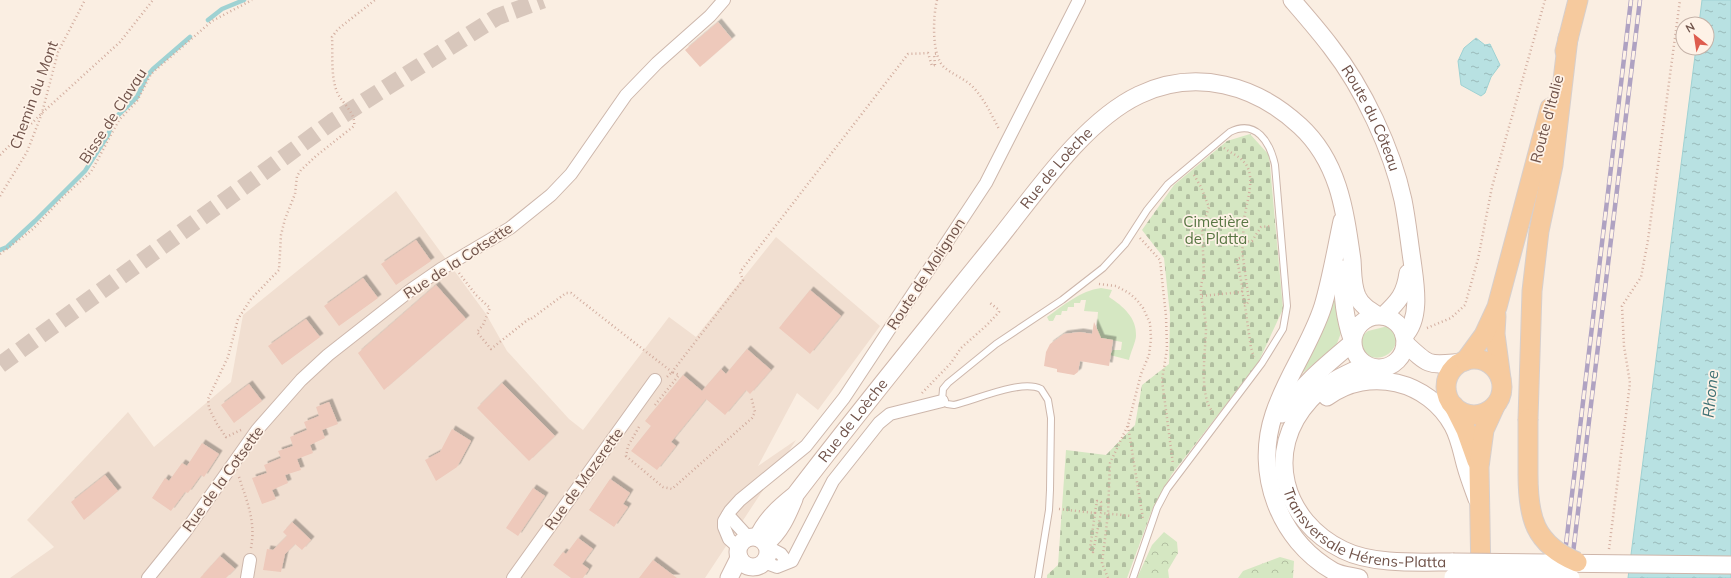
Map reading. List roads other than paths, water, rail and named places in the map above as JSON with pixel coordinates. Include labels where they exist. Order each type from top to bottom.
[{"type":"main road","name":"Route d'Italie","points":[[1501,380],[1495,334],[1497,307],[1578,0]]},
{"type":"main road","points":[[1568,38],[1553,165],[1539,231],[1532,291],[1528,419],[1528,494],[1531,517],[1536,528],[1545,542],[1560,554],[1570,574]]},
{"type":"main road","name":"Route d'Italie","points":[[1441,365],[1462,353],[1478,332],[1515,237]]},
{"type":"main road","name":"Route d'Italie","points":[[1464,362],[1481,340],[1497,307]]},
{"type":"main road","points":[[1479,467],[1466,430],[1447,390],[1448,379],[1453,369],[1464,362],[1479,360],[1489,364],[1496,370],[1501,380],[1501,395],[1484,430],[1479,467],[1481,578]]},
{"type":"main road","points":[[1452,403],[1463,413],[1475,415],[1489,411],[1495,406]]},
{"type":"street","name":"Rue de la Cotsette","points":[[148,578],[185,532],[257,430],[289,393],[328,355],[417,285],[510,228],[562,186],[626,95],[657,62],[710,16],[724,0]]},
{"type":"street","name":"Route de Molignon","points":[[754,550],[728,515],[734,505],[806,446],[844,398],[986,183],[1079,0]]},
{"type":"street","name":"Route du Côteau","points":[[1292,0],[1332,47],[1365,100],[1386,146],[1402,199],[1415,282],[1415,310],[1413,322],[1405,339]]},
{"type":"street","name":"Rue de Loèche","points":[[736,578],[754,550],[763,526],[779,508],[795,495],[911,347],[1070,151],[1105,117],[1140,94],[1170,84],[1195,81],[1236,87],[1263,98],[1277,106],[1304,128],[1325,156],[1338,185],[1349,244],[1353,284],[1358,298],[1365,307],[1380,315]]},
{"type":"street","points":[[1270,432],[1274,414],[1281,397],[1322,307],[1344,213]]},
{"type":"street","name":"Rue de Loèche","points":[[1349,244],[1344,257],[1343,294],[1346,321],[1352,341]]},
{"type":"street","name":"Route du Côteau","points":[[1380,315],[1393,306],[1404,291],[1411,254]]},
{"type":"street","points":[[1405,339],[1403,352],[1399,359],[1384,367],[1375,368],[1366,365],[1358,358],[1352,341],[1354,331],[1362,321],[1380,315],[1397,322],[1405,339],[1426,361],[1433,365],[1464,362]]},
{"type":"street","name":"Transversale Hérens-Platta","points":[[1352,341],[1301,387],[1270,432],[1268,447],[1268,473],[1277,510],[1288,530],[1308,553],[1334,571],[1359,578]]},
{"type":"street","name":"Transversale Hérens-Platta","points":[[1366,365],[1340,377],[1311,399],[1298,415],[1290,430],[1284,459],[1286,485],[1291,499],[1301,518],[1317,535],[1344,551],[1374,559],[1453,570],[1570,574],[1731,565]]},
{"type":"street","points":[[1384,367],[1420,381],[1452,403]]},
{"type":"street","name":"Rue de Mazerette","points":[[513,578],[655,380]]},
{"type":"street","points":[[1284,459],[1302,422],[1312,411],[1332,394],[1363,382],[1386,381],[1404,384],[1432,400],[1447,416],[1458,438],[1480,507]]},
{"type":"street","points":[[754,550],[777,567],[786,562],[792,561],[833,481],[879,423],[890,414],[942,401]]},
{"type":"street","name":"Rue de Loèche","points":[[729,578],[754,550]]},
{"type":"street","points":[[247,578],[250,560]]},
{"type":"street","name":"Transversale Hérens-Platta","points":[[1447,578],[1453,570]]},
{"type":"lane","points":[[1038,578],[1049,510],[1050,490],[1051,418],[1050,406],[1045,394],[1036,387],[1028,386],[1010,389],[954,405],[947,404],[942,401],[943,389],[966,367],[996,344],[1087,282],[1114,257],[1159,194],[1188,166],[1230,132],[1238,128],[1248,128],[1256,131],[1262,138],[1271,152],[1275,165],[1287,306],[1283,329],[1262,363],[1180,470],[1160,501],[1133,578]]},
{"type":"water","name":"Rhone","points":[[1702,0],[1731,0],[1731,578],[1628,578],[1695,56],[1715,56],[1715,16],[1700,16]]},
{"type":"water","points":[[1476,38],[1485,45],[1490,44],[1500,65],[1491,77],[1485,93],[1481,96],[1461,85],[1458,61],[1464,48]]},
{"type":"waterway","points":[[208,20],[222,9],[244,0]]},
{"type":"waterway","points":[[0,250],[7,247],[35,221],[85,171],[108,135],[114,119],[137,97],[147,76],[190,37]]},
{"type":"tunnel","points":[[0,365],[332,122],[497,17],[543,0]]},
{"type":"railway","points":[[1562,578],[1631,0]]},
{"type":"railway","points":[[1570,578],[1640,0]]},
{"type":"park label","name":"Cimetière de Platta","points":[[1216,230]]}]
